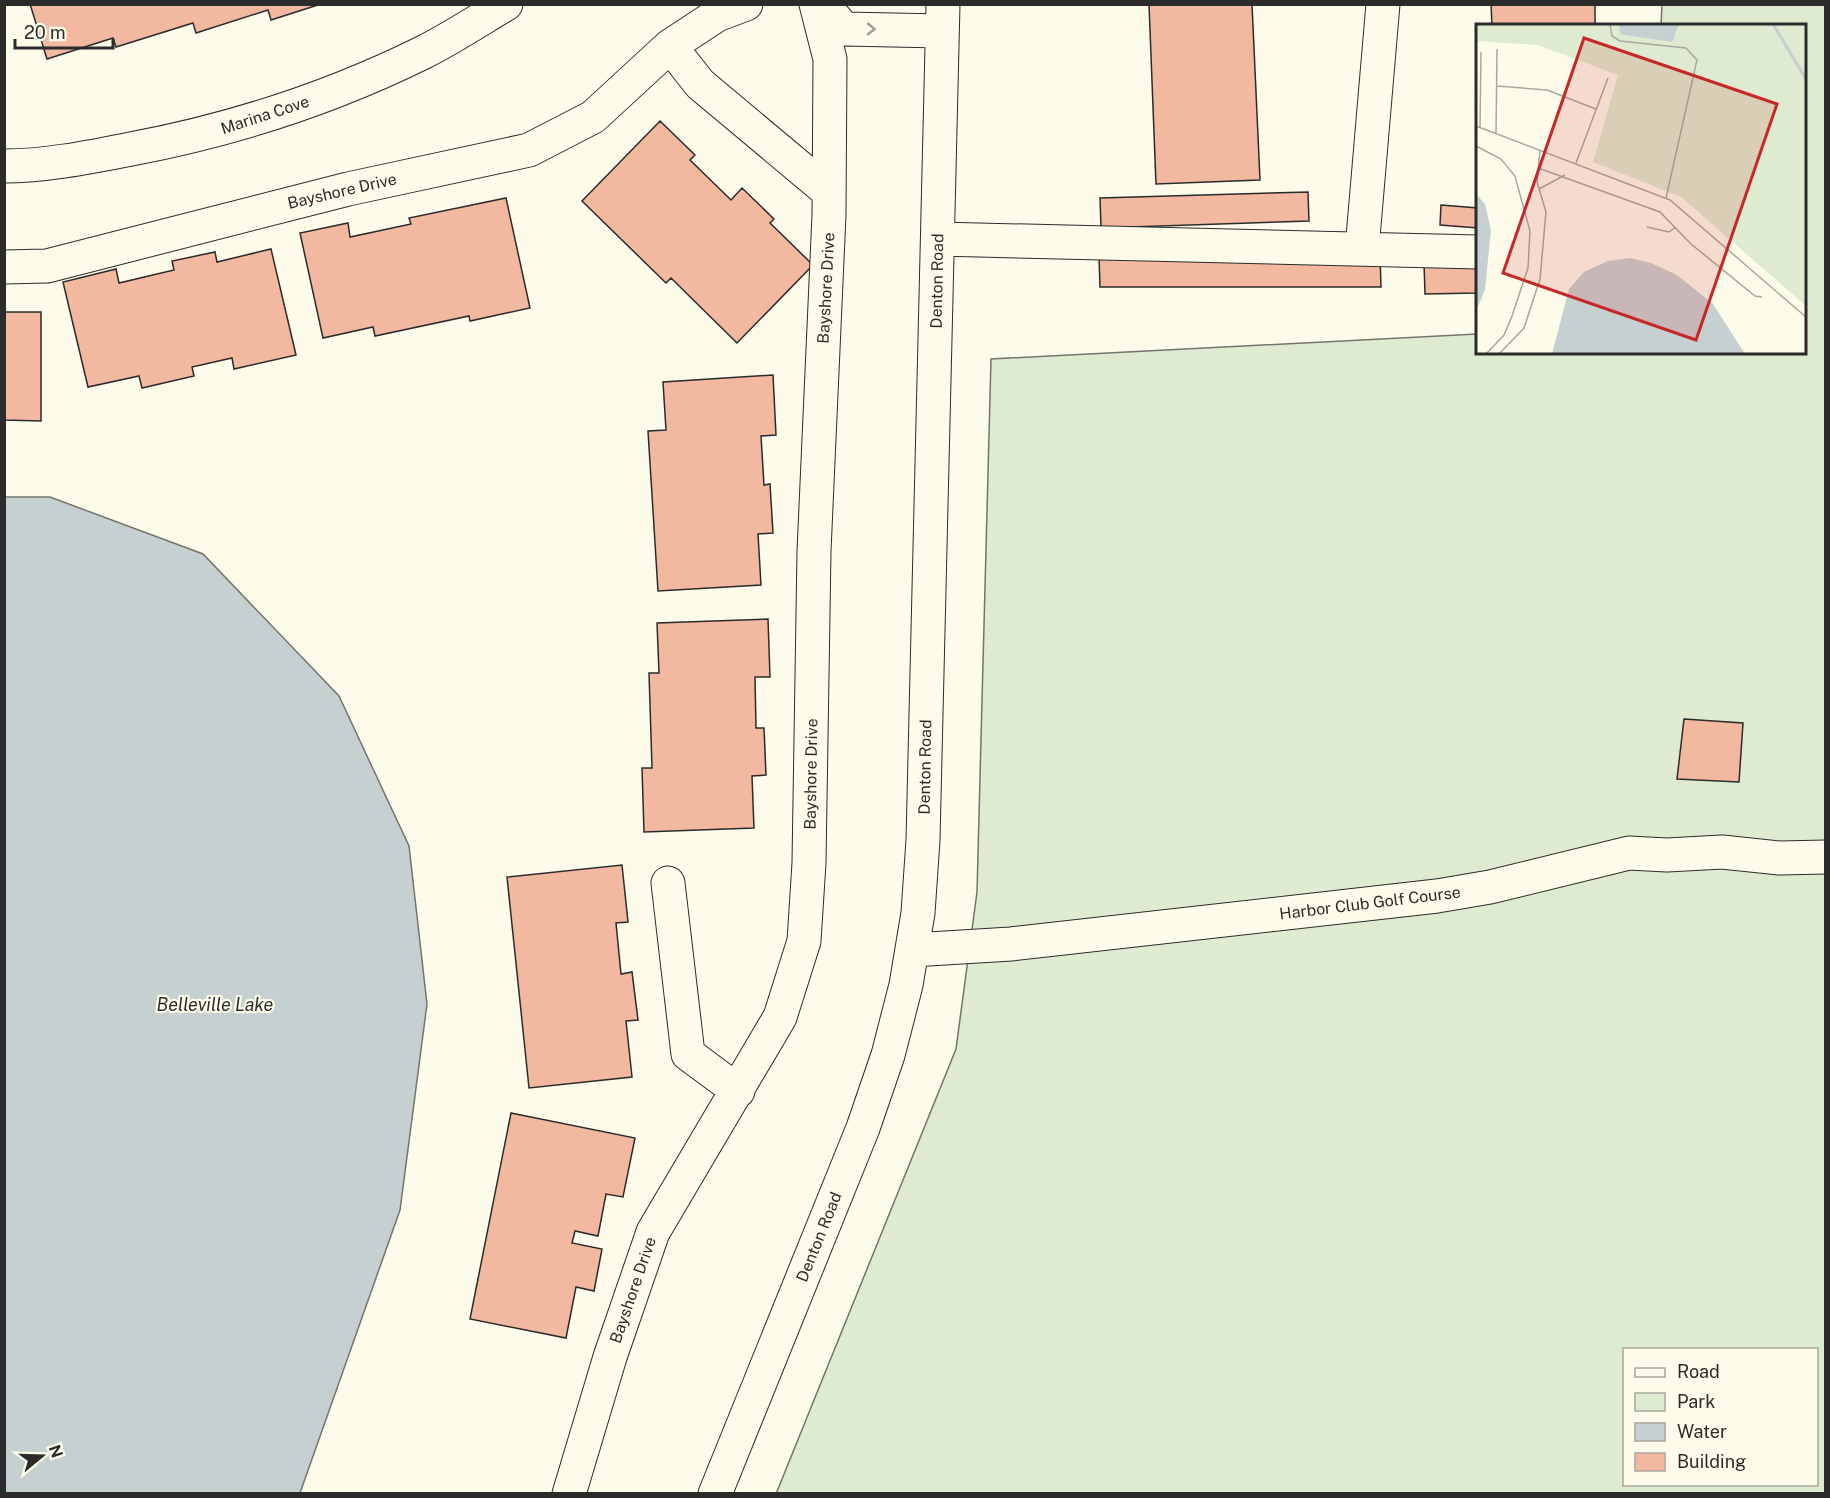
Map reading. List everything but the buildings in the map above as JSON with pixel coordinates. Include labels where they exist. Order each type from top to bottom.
[{"type":"street","name":"Marina Cove","points":[[4,166],[104,155],[188,138],[261,118],[355,84],[425,51],[506,4]]},
{"type":"street","name":"Bayshore Drive","points":[[4,267],[47,266],[348,189],[529,150],[593,117],[670,46],[717,15],[746,4]]},
{"type":"street","name":"Bayshore Drive","points":[[569,1494],[610,1357],[653,1232],[780,1017],[804,941],[810,852],[814,551],[829,192],[830,59],[816,4]]},
{"type":"street","points":[[823,4],[844,29],[943,18]]},
{"type":"street","points":[[1362,249],[1383,4]]},
{"type":"street","name":"Denton Road","points":[[715,1494],[863,1128],[888,1055],[918,913],[923,840],[943,18]]},
{"type":"street","points":[[670,46],[700,84],[829,192]]},
{"type":"street","points":[[938,239],[1476,252]]},
{"type":"street","name":"Harbor Club Golf Course","points":[[912,950],[1011,944],[1437,896],[1490,887],[1629,853],[1667,855],[1722,852],[1780,858],[1826,858]]},
{"type":"street","points":[[668,883],[688,1054],[738,1091]]},
{"type":"green space","points":[[1662,5],[1825,5],[1825,1493],[776,1494],[956,1049],[977,892],[991,359],[1476,334],[1476,354],[1806,354],[1806,24],[1661,24]]},
{"type":"water","name":"Belleville Lake","points":[[5,497],[50,497],[203,554],[339,696],[409,846],[427,1004],[400,1210],[300,1493],[5,1493]]}]
